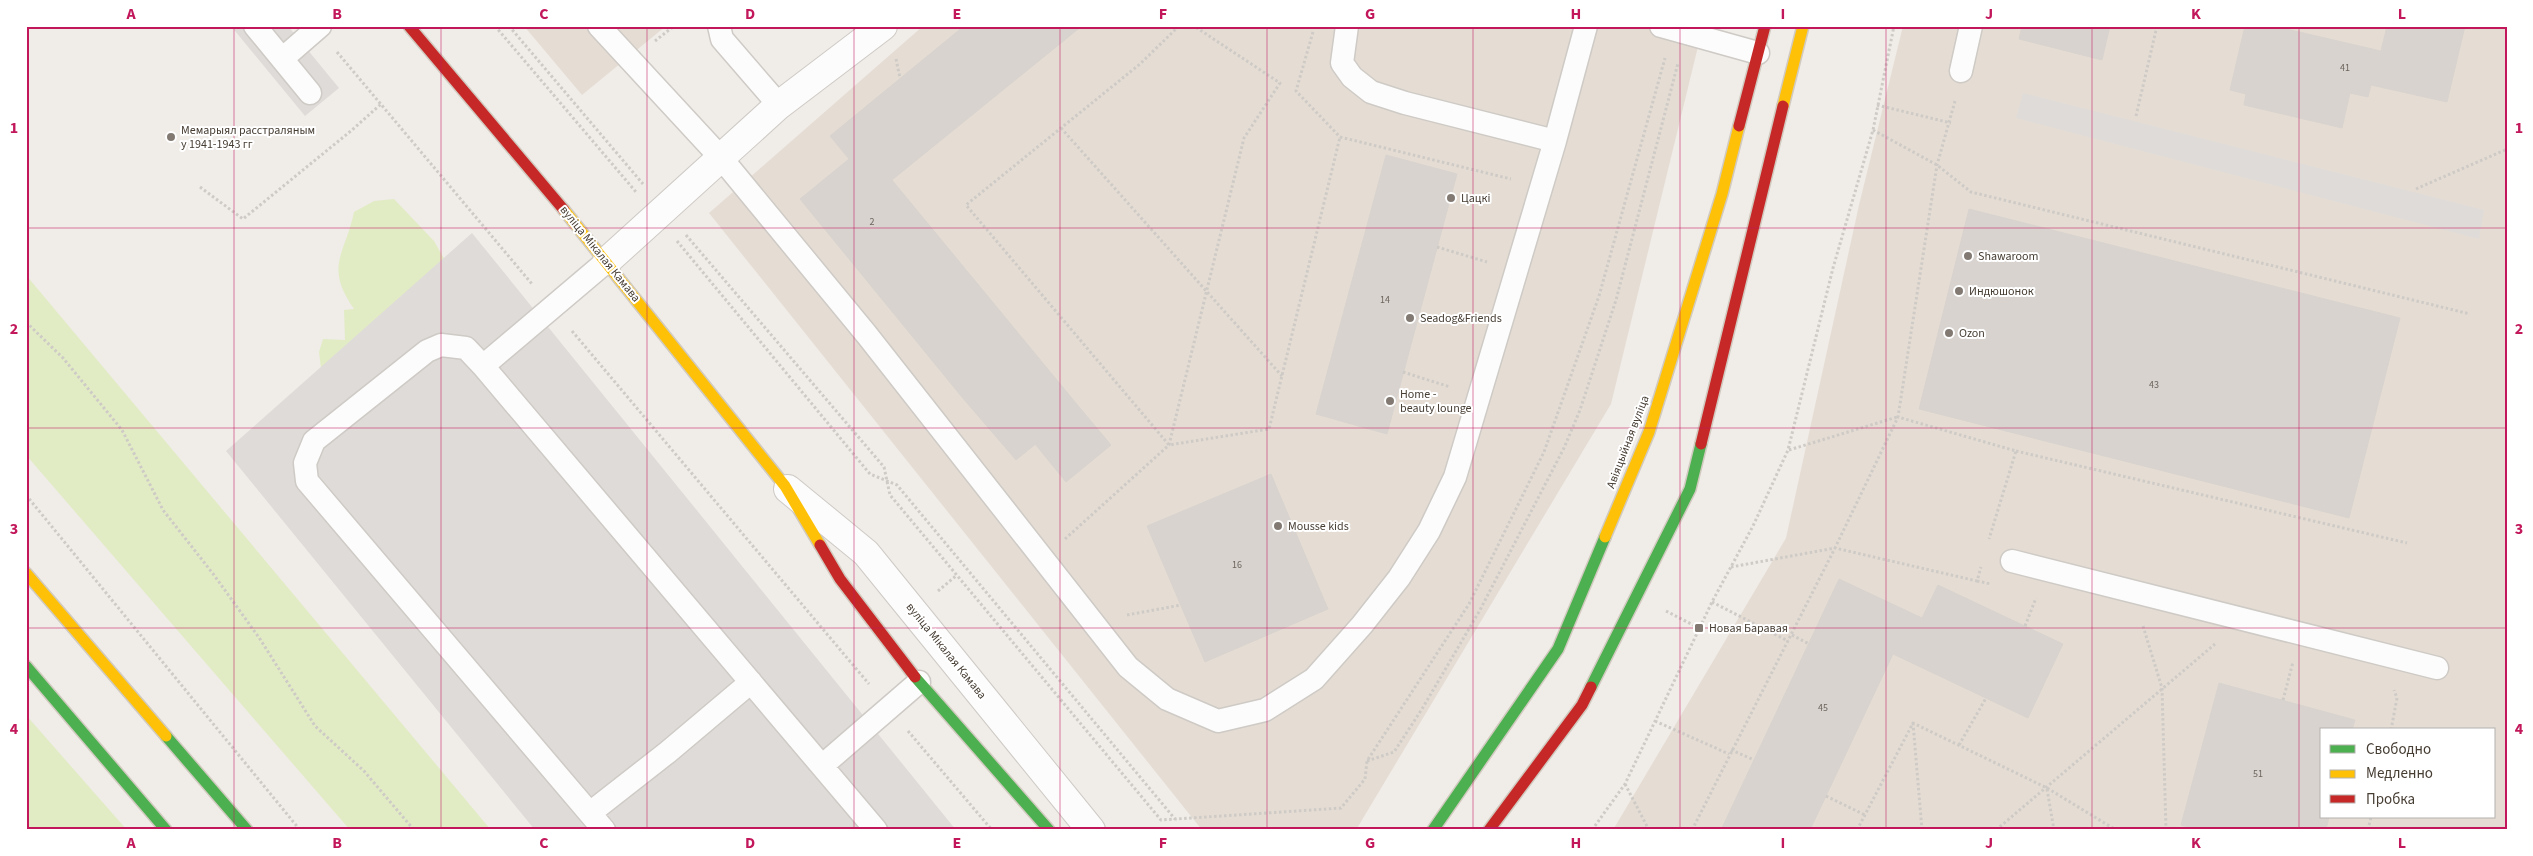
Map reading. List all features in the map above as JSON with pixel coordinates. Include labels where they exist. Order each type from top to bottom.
[{"type":"main road","name":"вуліца Мікалая Камава","points":[[409,26],[608,261],[785,486],[840,579],[919,682],[1049,830]]},
{"type":"main road","name":"Авіяцыйная вуліца","points":[[1433,830],[1558,649],[1649,432],[1722,194],[1765,26]]},
{"type":"main road","points":[[1489,830],[1582,705],[1690,489],[1803,26]]},
{"type":"main road","points":[[26,573],[247,830]]},
{"type":"main road","points":[[26,666],[166,830]]},
{"type":"street","points":[[608,261],[722,159],[779,104],[883,26]]},
{"type":"street","name":"вуліца Мікалая Камава","points":[[785,486],[866,553],[1092,830]]},
{"type":"lane","points":[[255,26],[310,93]]},
{"type":"lane","points":[[599,26],[722,159],[867,334],[1128,668],[1166,699],[1218,721],[1264,710],[1314,679],[1362,625],[1399,578],[1429,531],[1455,477],[1555,141],[1586,26]]},
{"type":"lane","points":[[719,26],[722,39],[779,104]]},
{"type":"lane","points":[[1347,26],[1342,63],[1352,77],[1370,92],[1405,103],[1555,141]]},
{"type":"lane","points":[[1962,70],[1971,26]]},
{"type":"lane","points":[[282,59],[319,27]]},
{"type":"lane","points":[[1673,29],[1758,53]]},
{"type":"lane","points":[[483,366],[608,261]]},
{"type":"lane","points":[[604,830],[307,481],[305,463],[314,442],[427,351],[441,345],[466,348],[483,366],[823,765],[876,830]]},
{"type":"lane","points":[[2012,561],[2245,618],[2437,668]]},
{"type":"lane","points":[[590,813],[668,752],[751,682]]},
{"type":"lane","points":[[823,765],[919,682]]},
{"type":"path","points":[[495,26],[884,467],[890,495],[1162,820],[1341,808],[1365,779],[1367,761],[1469,604],[1544,452],[1599,296],[1673,29]]},
{"type":"path","points":[[509,26],[870,474],[897,485],[1176,819]]},
{"type":"path","points":[[649,46],[674,26]]},
{"type":"path","points":[[1169,446],[966,205],[1140,64],[1179,26]]},
{"type":"path","points":[[1169,446],[1244,138],[1280,83],[1194,26]]},
{"type":"path","points":[[1592,830],[1625,784],[1712,602],[1788,450],[1833,268],[1874,130],[1877,105],[1894,26]]},
{"type":"path","points":[[2136,116],[2157,26]]},
{"type":"path","points":[[319,27],[380,104],[992,830]]},
{"type":"path","points":[[1367,761],[1394,752],[1422,709],[1480,610],[1564,448],[1580,410],[1616,300],[1673,29]]},
{"type":"path","points":[[1692,830],[1730,752],[1792,635],[1898,417],[1937,165],[1951,123],[1962,70]]},
{"type":"path","points":[[200,187],[243,218],[352,130],[380,104]]},
{"type":"path","points":[[1877,105],[1951,123]]},
{"type":"path","points":[[1061,128],[1282,376]]},
{"type":"path","points":[[1874,130],[1937,165],[1971,192],[2470,314]]},
{"type":"path","points":[[1043,559],[1169,446],[1270,429],[1340,137]]},
{"type":"path","points":[[2416,189],[2507,149]]},
{"type":"path","points":[[1437,247],[1516,271]]},
{"type":"path","points":[[26,322],[62,358],[122,430],[163,510],[243,615],[315,726],[364,771],[414,830]]},
{"type":"path","points":[[1403,372],[1479,396]]},
{"type":"path","points":[[1788,450],[1898,417],[2016,451],[2407,543]]},
{"type":"path","points":[[1988,544],[2016,451]]},
{"type":"path","points":[[26,496],[300,830]]},
{"type":"path","points":[[1731,567],[1835,548],[1977,581],[1982,563]]},
{"type":"path","points":[[2139,592],[2140,616],[2162,688],[2166,830]]},
{"type":"path","points":[[2025,626],[2036,596]]},
{"type":"path","points":[[1712,602],[1788,642]]},
{"type":"path","points":[[1091,621],[1181,605]]},
{"type":"path","points":[[1996,830],[2245,618]]},
{"type":"path","points":[[1792,635],[1809,644]]},
{"type":"path","points":[[2391,728],[2397,698],[2392,686]]},
{"type":"path","points":[[1958,745],[1986,698]]},
{"type":"path","points":[[1655,721],[1754,760]]},
{"type":"path","points":[[1913,723],[2047,788],[2116,830]]},
{"type":"path","points":[[1857,830],[1913,723]]},
{"type":"path","points":[[1913,723],[1922,830]]},
{"type":"path","points":[[1625,784],[1649,830]]},
{"type":"path","points":[[2047,788],[2054,830]]},
{"type":"path","points":[[1826,796],[1865,815]]},
{"type":"shaded area","points":[[231,26],[288,26],[339,88],[305,116]]},
{"type":"shaded area","points":[[524,26],[666,26],[582,95]]},
{"type":"shaded area","points":[[923,26],[1703,26],[1611,404],[1356,830],[1202,830],[709,213]]},
{"type":"shaded area","points":[[1903,26],[2507,26],[2507,830],[1613,830],[1786,538],[1859,205]]},
{"type":"shaded area","points":[[2023,93],[2484,210],[2479,239],[2016,118]]},
{"type":"shaded area","points":[[472,233],[956,830],[535,830],[226,451]]},
{"type":"green space","points":[[394,199],[434,241],[455,278],[321,368],[319,352],[323,339],[345,340],[344,310],[354,309],[345,294],[338,271],[339,260],[354,212],[374,201]]},
{"type":"green space","points":[[26,275],[491,830],[350,830],[26,455]]},
{"type":"green space","points":[[26,715],[127,830],[26,830]]},
{"type":"building","points":[[964,26],[1082,26],[892,180],[1080,408],[1016,460],[961,396],[800,199],[849,159],[830,136]]},
{"type":"building","points":[[2022,26],[2110,26],[2102,60],[2019,39]]},
{"type":"building","points":[[2245,26],[2282,26],[2282,28],[2381,51],[2387,26],[2465,26],[2447,102],[2371,85],[2368,97],[2350,93],[2342,128],[2244,105],[2246,94],[2230,90]]},
{"type":"building","points":[[1386,155],[1457,174],[1387,434],[1316,414]]},
{"type":"building","points":[[1969,209],[2400,318],[2349,518],[1919,409]]},
{"type":"building","points":[[1080,408],[1111,445],[1066,482],[1035,444]]},
{"type":"building","points":[[1271,474],[1328,609],[1205,662],[1147,526]]},
{"type":"building","points":[[1839,579],[1922,618],[1938,585],[2063,644],[2028,718],[1893,654],[1810,830],[1721,830]]},
{"type":"building","points":[[2219,683],[2355,720],[2353,728],[2320,728],[2320,818],[2329,818],[2326,830],[2200,830],[2181,825]]},
{"type":"traffic: fast","points":[[1591,687],[1690,489],[1701,444]]},
{"type":"traffic: fast","points":[[1433,830],[1558,649],[1605,537]]},
{"type":"traffic: fast","points":[[26,666],[166,830]]},
{"type":"traffic: fast","points":[[915,677],[1049,830]]},
{"type":"traffic: fast","points":[[166,736],[247,830]]},
{"type":"traffic: slow","points":[[1783,106],[1803,26]]},
{"type":"traffic: slow","points":[[1605,537],[1649,432],[1722,194],[1739,126]]},
{"type":"traffic: slow","points":[[564,210],[785,486],[820,545]]},
{"type":"traffic: slow","points":[[26,573],[166,736]]},
{"type":"traffic: jam","points":[[409,26],[564,210]]},
{"type":"traffic: jam","points":[[1739,126],[1765,26]]},
{"type":"traffic: jam","points":[[1701,444],[1783,106]]},
{"type":"traffic: jam","points":[[820,545],[840,579],[915,677]]},
{"type":"traffic: jam","points":[[1489,830],[1582,705],[1591,687]]},
{"type":"place","name":"Мемарыял расстраляным у 1941-1943 гг","points":[[171,137]]},
{"type":"place","name":"Цацкi","points":[[1451,198]]},
{"type":"place","name":"Shawaroom","points":[[1968,256]]},
{"type":"place","name":"Индюшонок","points":[[1959,291]]},
{"type":"place","name":"Seadog&Friends","points":[[1410,318]]},
{"type":"place","name":"Ozon","points":[[1949,333]]},
{"type":"place","name":"Home - beauty lounge","points":[[1390,401]]},
{"type":"place","name":"Mousse kids","points":[[1278,526]]},
{"type":"place","name":"Новая Баравая","points":[[1699,628]]}]
